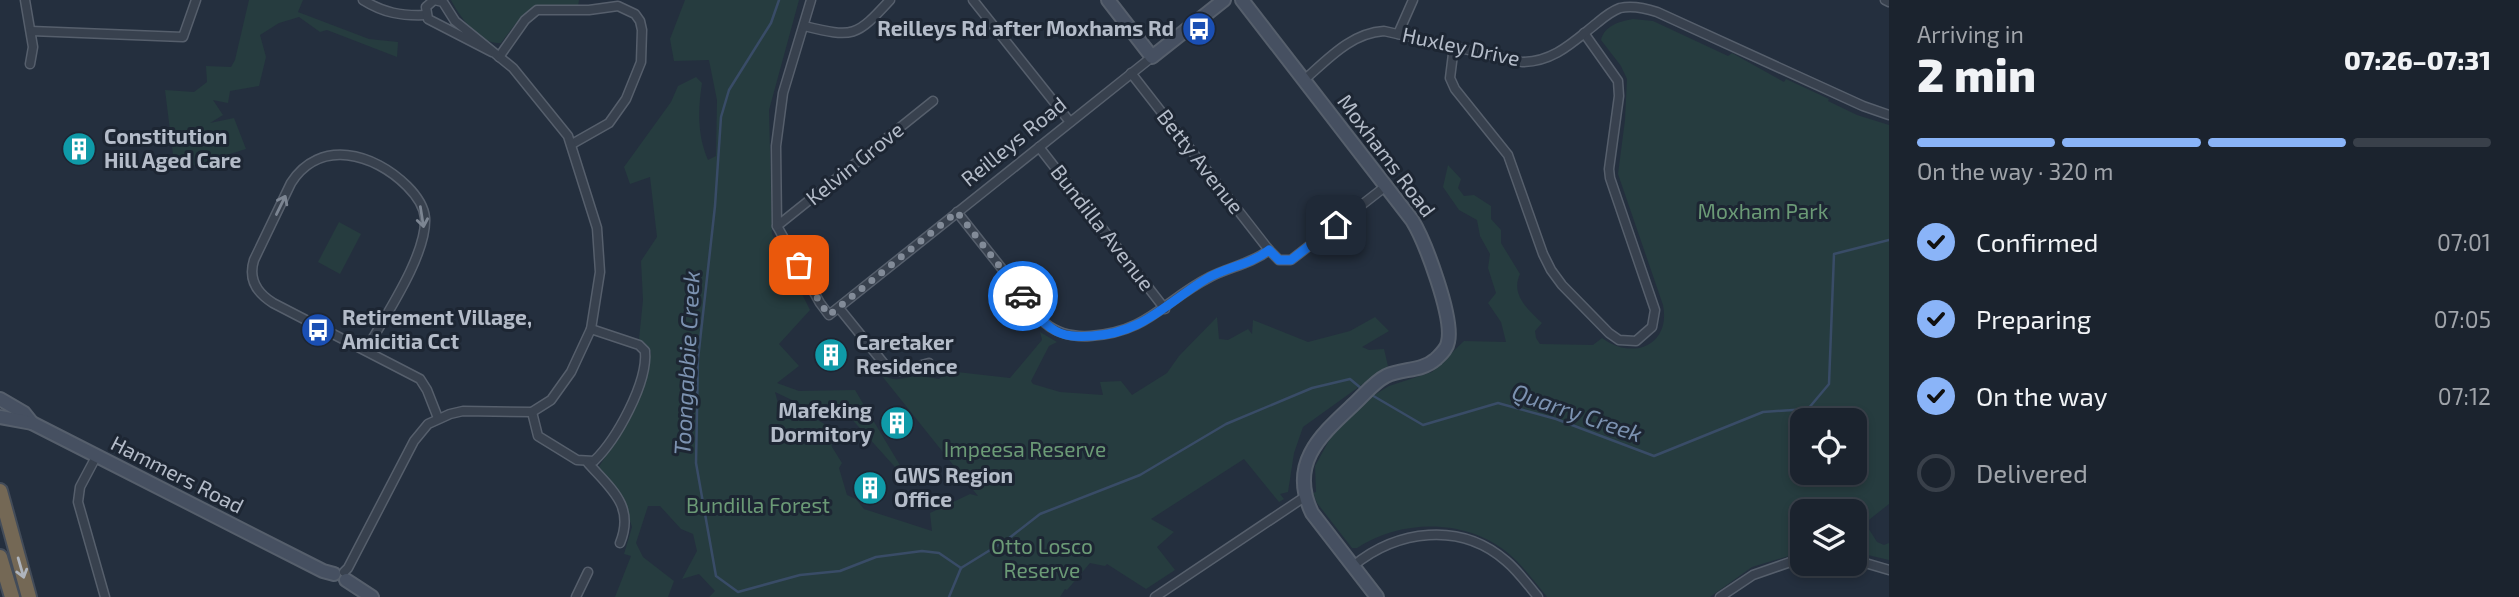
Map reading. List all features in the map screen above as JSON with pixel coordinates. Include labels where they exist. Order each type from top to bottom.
[{"type":"highway","points":[[0,491],[29,597]]},
{"type":"highway","points":[[0,557],[12,597]]},
{"type":"street","points":[[25,0],[33,47],[30,64]]},
{"type":"street","points":[[31,31],[183,37],[196,0]]},
{"type":"street","points":[[363,0],[390,14],[426,15]]},
{"type":"street","points":[[341,575],[350,564],[414,441],[428,424],[438,418],[463,411],[532,412],[557,394],[571,372],[591,329],[598,288],[599,240],[572,144],[530,88],[496,54],[455,21],[448,8],[439,0],[434,0],[426,7],[426,15],[432,22],[496,54]]},
{"type":"street","points":[[777,226],[776,146],[783,93],[811,0]]},
{"type":"street","points":[[804,26],[833,33],[853,33],[871,21],[890,0]]},
{"type":"street","points":[[973,0],[1070,122]]},
{"type":"street","points":[[1108,0],[1152,57]]},
{"type":"street","name":"Reilleys Road","points":[[777,226],[829,315],[1224,0]]},
{"type":"street","name":"Moxhams Road","points":[[1242,0],[1408,214],[1424,242],[1447,319],[1449,338],[1444,350],[1430,363],[1415,370],[1391,374],[1378,382],[1325,431],[1309,455],[1304,474],[1306,496],[1315,518],[1377,597]]},
{"type":"street","points":[[1398,34],[1413,0]]},
{"type":"street","points":[[496,54],[537,10],[589,10],[618,6],[635,14],[642,30],[641,62],[630,90],[610,123],[572,144]]},
{"type":"street","name":"Huxley Drive","points":[[1304,80],[1354,38],[1375,31],[1533,62],[1543,61],[1559,53],[1619,9],[1642,7],[1863,106],[1889,115]]},
{"type":"street","points":[[1454,46],[1450,78],[1455,89],[1508,155],[1551,270],[1609,334],[1619,340],[1636,341],[1651,327],[1655,310],[1610,178],[1619,96],[1618,81],[1584,33]]},
{"type":"street","name":"Betty Avenue","points":[[1130,74],[1269,250]]},
{"type":"street","name":"Kelvin Grove","points":[[777,226],[933,101]]},
{"type":"street","name":"Bundilla Avenue","points":[[1039,147],[1165,309]]},
{"type":"street","points":[[366,350],[418,254],[425,227],[425,214],[418,201],[397,177],[375,163],[352,156],[331,155],[312,161],[299,171],[291,183],[252,266],[252,279],[266,298],[419,379],[427,390],[438,418]]},
{"type":"street","points":[[957,212],[1040,317],[1057,331],[1077,337],[1114,334],[1137,326],[1208,278],[1257,258],[1269,250],[1279,260],[1291,260],[1386,186]]},
{"type":"street","points":[[839,308],[885,365],[900,371],[929,363]]},
{"type":"street","points":[[589,463],[603,452],[624,420],[638,388],[645,356],[639,345],[591,329]]},
{"type":"street","points":[[0,399],[24,413],[32,423]]},
{"type":"street","points":[[0,409],[18,414],[32,423]]},
{"type":"street","points":[[532,412],[538,436],[542,440],[577,460],[589,463],[614,493],[624,508],[626,525],[620,543]]},
{"type":"street","name":"Hammers Road","points":[[0,417],[32,423],[312,565],[341,575],[372,597]]},
{"type":"street","points":[[0,427],[32,423]]},
{"type":"street","points":[[97,455],[80,486],[78,502],[105,597]]},
{"type":"street","points":[[1155,597],[1306,496]]},
{"type":"street","points":[[1353,566],[1373,551],[1403,538],[1429,534],[1452,536],[1478,544],[1499,555],[1518,572],[1538,597]]},
{"type":"street","points":[[1720,597],[1752,575],[1790,562]]},
{"type":"street","points":[[1867,564],[1889,570]]},
{"type":"street","points":[[576,597],[588,572]]},
{"type":"green space","points":[[249,0],[303,0],[298,12],[369,39],[398,42],[397,57],[327,30],[320,32],[299,17],[279,23],[260,35],[266,57],[259,86],[230,91],[228,103],[213,100],[223,115],[210,123],[234,118],[246,149],[175,171],[165,90],[194,92],[207,82],[206,66],[231,67]]},
{"type":"green space","points":[[451,0],[579,0],[578,6],[549,5],[532,8],[501,43],[485,39],[478,34],[459,14]]},
{"type":"green space","points":[[685,0],[799,0],[769,110],[772,234],[810,310],[779,344],[799,366],[777,383],[799,391],[855,390],[913,487],[839,405],[815,411],[775,392],[780,411],[786,401],[826,425],[832,447],[842,463],[839,468],[847,495],[856,499],[864,509],[932,531],[930,513],[970,494],[978,496],[878,371],[888,378],[897,379],[916,376],[939,379],[948,371],[1010,378],[1042,340],[1040,332],[1057,342],[1049,346],[1031,381],[1033,384],[1060,392],[1103,395],[1100,382],[1121,381],[1132,395],[1167,373],[1179,356],[1217,317],[1219,339],[1228,340],[1248,329],[1252,334],[1253,320],[1308,342],[1350,331],[1375,317],[1389,331],[1362,347],[1369,350],[1384,349],[1388,366],[1303,427],[1294,453],[1288,492],[1280,494],[1284,499],[1279,502],[1244,459],[1151,519],[1174,532],[1157,547],[1175,570],[1146,589],[1107,564],[1105,566],[1090,563],[1060,597],[709,597],[715,591],[699,574],[682,579],[697,551],[693,534],[681,529],[660,506],[648,506],[636,543],[643,557],[674,581],[668,597],[615,597],[631,556],[624,554],[632,527],[623,498],[598,468],[628,422],[643,384],[651,352],[639,339],[643,300],[641,261],[657,237],[650,177],[630,184],[624,167],[671,102],[678,86],[696,77],[702,83],[699,112],[702,141],[708,160],[716,156],[717,100],[709,60],[674,61],[670,39]]},
{"type":"green space","name":"Moxham Park","points":[[1633,19],[1653,21],[1728,56],[1732,53],[1784,82],[1786,79],[1857,115],[1889,125],[1889,504],[1867,521],[1867,499],[1790,499],[1790,556],[1752,567],[1710,597],[1547,597],[1508,553],[1473,533],[1453,528],[1413,528],[1374,538],[1352,548],[1317,503],[1313,493],[1316,492],[1315,466],[1331,437],[1368,399],[1389,386],[1432,372],[1464,341],[1506,342],[1501,322],[1488,303],[1496,293],[1488,268],[1490,254],[1480,236],[1477,220],[1459,210],[1443,187],[1448,165],[1461,179],[1458,188],[1464,196],[1474,195],[1491,206],[1491,219],[1501,230],[1501,243],[1520,274],[1517,289],[1522,302],[1542,323],[1535,331],[1540,344],[1593,345],[1602,338],[1614,345],[1637,348],[1655,339],[1661,330],[1664,319],[1663,305],[1618,174],[1627,79],[1621,66],[1601,40],[1605,31],[1618,23]]},
{"type":"green space","points":[[339,222],[361,234],[340,274],[318,262]]},
{"type":"green space","name":"Moxham Park","points":[[1867,526],[1877,542],[1884,545],[1889,543],[1889,560],[1867,555]]},
{"type":"waterway","name":"Toongabbie Creek","points":[[779,0],[771,23],[729,90],[721,117],[715,206],[698,359],[696,463],[716,576],[738,592],[800,575],[840,571],[876,557],[922,551],[939,553],[961,568]]},
{"type":"waterway","name":"Quarry Creek","points":[[1370,394],[1423,425],[1498,403],[1556,419],[1654,456],[1763,412],[1808,409],[1829,384],[1834,254],[1889,240]]},
{"type":"waterway","name":"Quarry Creek","points":[[961,568],[1008,539],[1040,514],[1140,475],[1226,424],[1312,388],[1350,379],[1362,389]]},
{"type":"waterway","name":"Toongabbie Creek","points":[[949,597],[961,568]]},
{"type":"way so far","points":[[799,265],[829,315],[957,212],[1023,296]]},
{"type":"place","name":"Reilleys Rd after Moxhams Rd","points":[[1199,29]]},
{"type":"place","name":"Constitution Hill Aged Care","points":[[79,149]]},
{"type":"place","name":"Retirement Village, Amicitia Cct","points":[[318,330]]},
{"type":"place","name":"Caretaker Residence","points":[[831,355]]},
{"type":"place","name":"Mafeking Dormitory","points":[[897,423]]},
{"type":"place","name":"GWS Region Office","points":[[870,488]]},
{"type":"route","points":[[1023,296],[1045,323],[1064,334],[1077,337],[1114,334],[1149,320],[1212,276],[1257,258],[1269,250],[1279,260],[1291,260],[1336,225]]},
{"type":"park label","name":"Impeesa Reserve","points":[[1025,450]]},
{"type":"park label","name":"Bundilla Forest","points":[[758,506]]},
{"type":"park label","name":"Otto Losco Reserve","points":[[1042,559]]}]
